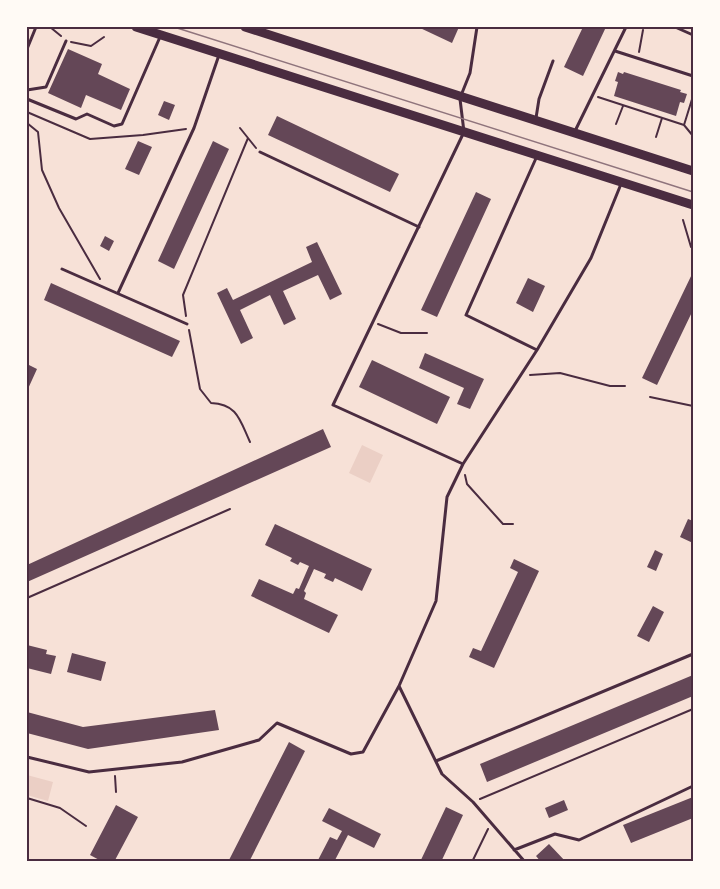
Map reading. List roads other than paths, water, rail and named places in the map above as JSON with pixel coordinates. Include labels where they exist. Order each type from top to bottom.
[{"type":"main road","points":[[136,27],[693,205]]},
{"type":"main road","points":[[250,28],[693,171]]},
{"type":"lane","points":[[27,49],[36,27]]},
{"type":"lane","points":[[463,464],[333,405],[464,132],[460,97],[470,73],[477,27]]},
{"type":"lane","points":[[574,132],[626,27]]},
{"type":"lane","points":[[675,27],[693,35]]},
{"type":"lane","points":[[27,99],[76,119],[87,114],[114,126],[122,124],[160,35]]},
{"type":"lane","points":[[27,90],[46,87],[66,40]]},
{"type":"lane","points":[[614,51],[693,76]]},
{"type":"lane","points":[[118,293],[194,128],[219,54]]},
{"type":"lane","points":[[535,120],[539,99],[553,61]]},
{"type":"lane","points":[[260,152],[419,227]]},
{"type":"lane","points":[[537,350],[466,315],[538,156]]},
{"type":"lane","points":[[27,757],[89,772],[182,762],[259,740],[276,723],[351,754],[363,752],[399,686],[436,601],[447,497],[463,464],[537,350],[591,258],[622,183]]},
{"type":"lane","points":[[63,269],[188,324]]},
{"type":"lane","points":[[436,761],[693,654]]},
{"type":"lane","points":[[399,686],[442,774],[473,802],[525,862]]},
{"type":"lane","points":[[514,850],[555,834],[579,840],[693,786]]},
{"type":"tram line","points":[[174,27],[693,192]]}]
